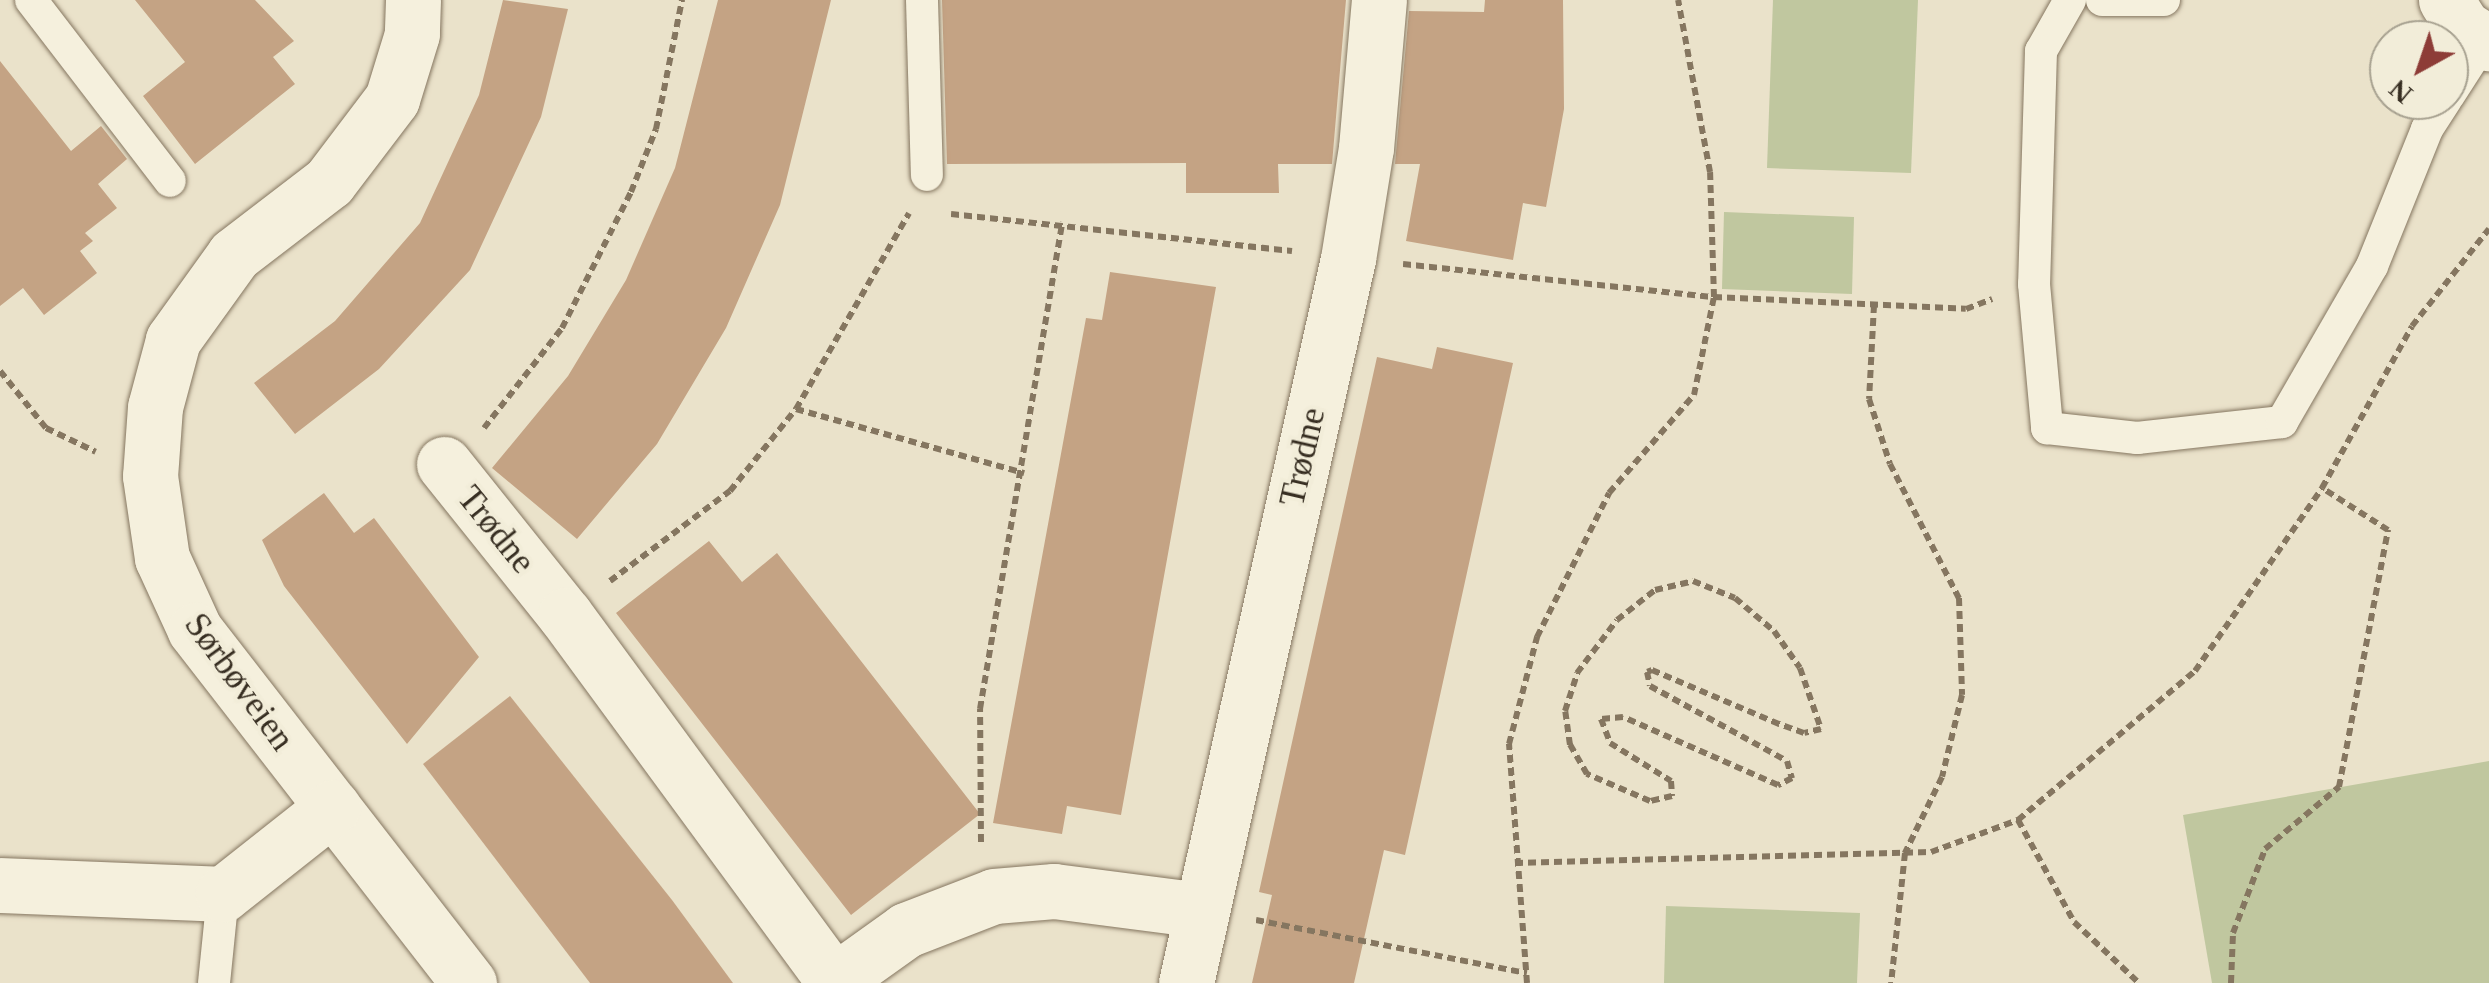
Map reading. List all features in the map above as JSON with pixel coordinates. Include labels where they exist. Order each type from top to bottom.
[{"type":"street","name":"Sørbøveien","points":[[413,0],[412,34],[392,99],[329,182],[234,255],[173,340],[155,407],[150,476],[170,576],[195,630],[469,983]]},
{"type":"street","name":"Trødne","points":[[1186,983],[1348,258],[1366,148],[1379,0]]},
{"type":"street","points":[[2446,0],[2462,27],[2486,42]]},
{"type":"street","name":"Trødne","points":[[444,464],[565,615],[833,982],[906,930],[994,896],[1054,891],[1201,910]]},
{"type":"street","points":[[0,885],[223,894],[333,807]]},
{"type":"lane","points":[[31,0],[170,181]]},
{"type":"lane","points":[[922,0],[926,176]]},
{"type":"lane","points":[[2070,0],[2041,51],[2034,284],[2047,428],[2137,438],[2282,422],[2372,266],[2433,120]]},
{"type":"lane","points":[[2102,0],[2164,0]]},
{"type":"lane","points":[[2469,66],[2486,42]]},
{"type":"lane","points":[[214,983],[223,894]]},
{"type":"path","points":[[444,464],[524,384],[600,259],[656,129],[682,0]]},
{"type":"path","points":[[1527,983],[1515,864],[1509,744],[1536,637],[1609,493],[1694,395],[1714,298],[1710,172],[1678,0]]},
{"type":"path","points":[[565,615],[730,491],[796,410],[926,176]]},
{"type":"path","points":[[994,896],[981,845],[980,709],[1024,474],[1062,222]]},
{"type":"path","points":[[1515,864],[1930,852],[2018,820],[2195,671],[2322,488],[2412,326],[2489,229]]},
{"type":"path","points":[[1714,298],[1966,309],[1997,297]]},
{"type":"path","points":[[1874,305],[1870,399],[1890,464],[1959,598],[1962,695],[1942,777],[1905,854],[1891,983]]},
{"type":"path","points":[[0,371],[46,428],[104,456]]},
{"type":"path","points":[[796,410],[1024,474]]},
{"type":"path","points":[[2231,983],[2234,932],[2266,850],[2338,787],[2388,530],[2322,488]]},
{"type":"path","points":[[1692,581],[1735,598],[1774,630],[1800,668],[1820,729],[1804,732],[1779,724],[1652,670],[1647,672],[1650,686],[1787,761],[1792,778],[1778,785],[1624,717],[1601,719],[1610,742],[1671,780],[1672,796],[1650,801],[1587,774],[1570,745],[1565,712],[1577,673],[1617,620],[1655,590],[1692,581]]},
{"type":"path","points":[[2018,820],[2074,922],[2140,983]]},
{"type":"path","points":[[1201,910],[1527,973]]},
{"type":"green space","points":[[1773,0],[1918,0],[1911,173],[1767,168]]},
{"type":"green space","points":[[1724,212],[1854,217],[1852,294],[1722,289]]},
{"type":"green space","points":[[2489,761],[2489,983],[2212,983],[2183,815]]},
{"type":"green space","points":[[1666,906],[1860,913],[1857,983],[1664,983]]},
{"type":"building","points":[[135,0],[255,0],[294,41],[273,57],[295,84],[195,164],[143,96],[185,62]]},
{"type":"building","points":[[503,0],[568,9],[541,117],[470,270],[379,369],[295,434],[254,383],[335,321],[420,223],[479,95]]},
{"type":"building","points":[[718,0],[831,0],[780,205],[726,328],[657,444],[577,539],[492,468],[568,376],[626,280],[675,168]]},
{"type":"building","points":[[942,0],[1346,0],[1332,164],[1278,164],[1279,193],[1186,193],[1186,163],[947,164]]},
{"type":"building","points":[[1485,0],[1563,0],[1564,109],[1546,207],[1523,203],[1513,260],[1406,241],[1420,164],[1395,164],[1409,11],[1484,12]]},
{"type":"building","points":[[0,61],[71,151],[101,126],[127,159],[98,184],[117,208],[85,233],[93,241],[80,251],[97,273],[44,315],[23,288],[0,306]]},
{"type":"building","points":[[1110,272],[1216,287],[1121,815],[1067,806],[1062,834],[993,823],[1086,318],[1102,320]]},
{"type":"building","points":[[1437,347],[1513,363],[1405,855],[1384,850],[1354,983],[1252,983],[1272,895],[1259,892],[1377,357],[1432,369]]},
{"type":"building","points":[[324,493],[354,533],[374,518],[479,657],[407,744],[284,586],[262,540]]},
{"type":"building","points":[[709,541],[742,582],[777,553],[980,814],[851,915],[616,613]]},
{"type":"building","points":[[510,696],[733,983],[590,983],[423,764]]}]
